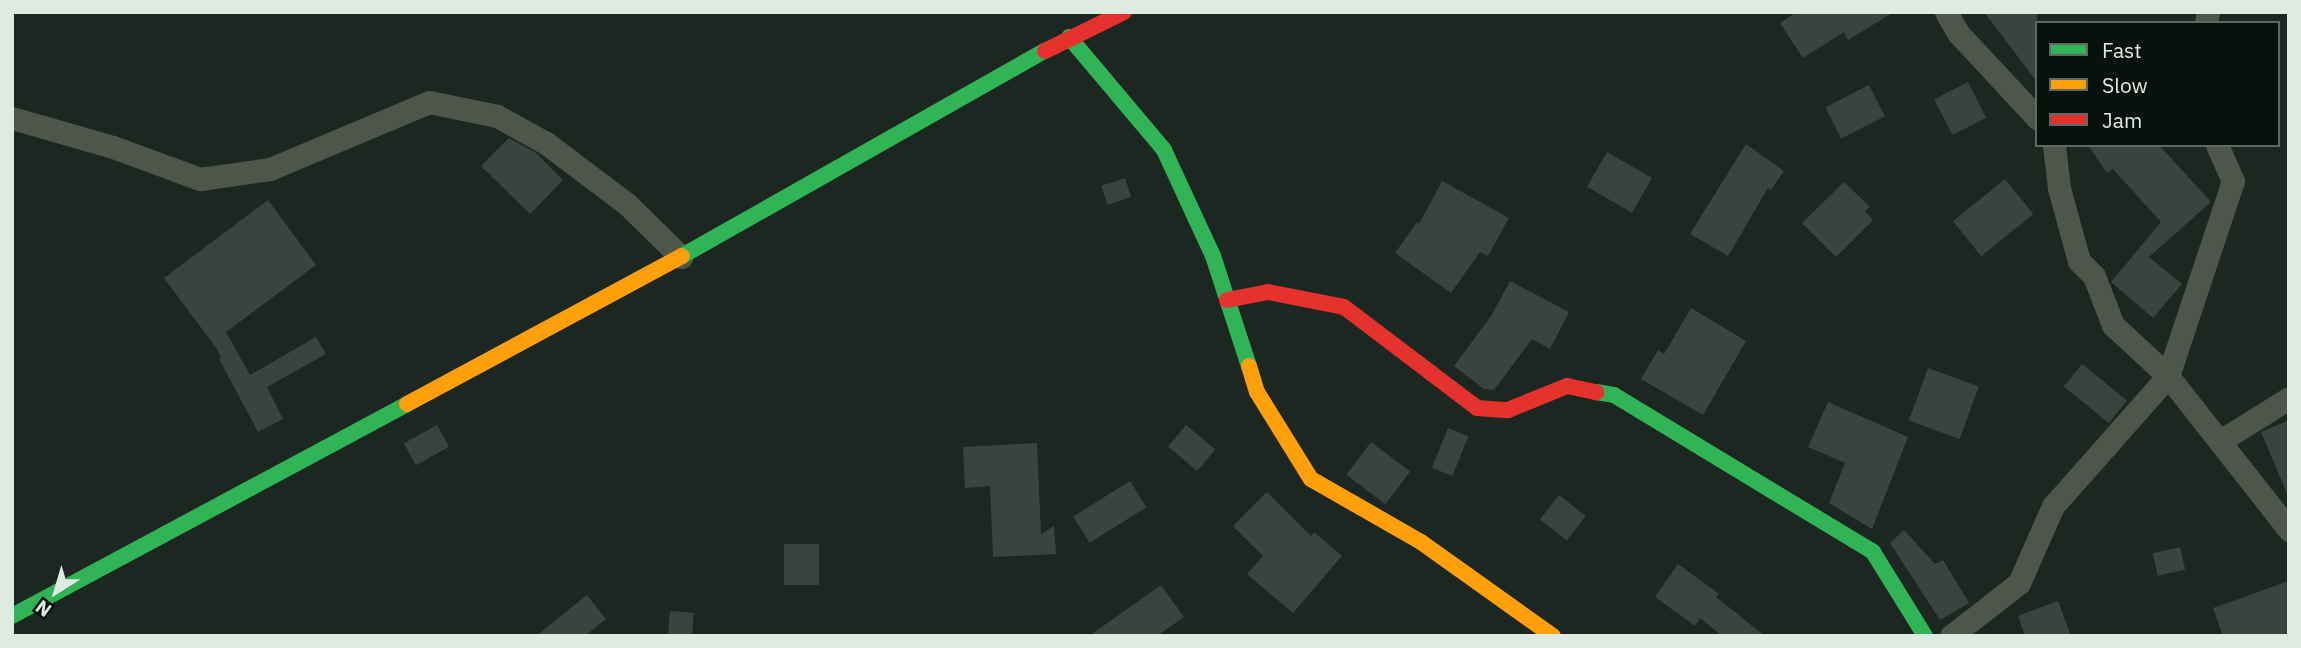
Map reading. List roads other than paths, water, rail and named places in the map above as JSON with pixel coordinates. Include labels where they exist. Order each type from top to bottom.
[{"type":"street","points":[[12,616],[681,257],[1069,37],[1124,12]]},
{"type":"street","points":[[1946,12],[1958,33],[2003,78],[2035,116]]},
{"type":"street","points":[[1069,37],[1164,150],[1213,256],[1257,392],[1311,479],[1421,542],[1553,636]]},
{"type":"street","points":[[12,118],[113,147],[200,179],[270,169],[429,102],[497,116],[547,144],[627,204],[681,257]]},
{"type":"street","points":[[2054,147],[2059,188],[2079,261],[2094,276],[2113,325],[2168,376],[2289,530]]},
{"type":"street","points":[[1951,636],[2019,583],[2053,506],[2168,376],[2233,181],[2218,147]]},
{"type":"street","points":[[1227,300],[1268,292],[1344,307],[1477,408],[1508,410],[1567,386],[1614,395],[1873,552],[1925,636]]},
{"type":"street","points":[[2220,441],[2289,398]]}]
